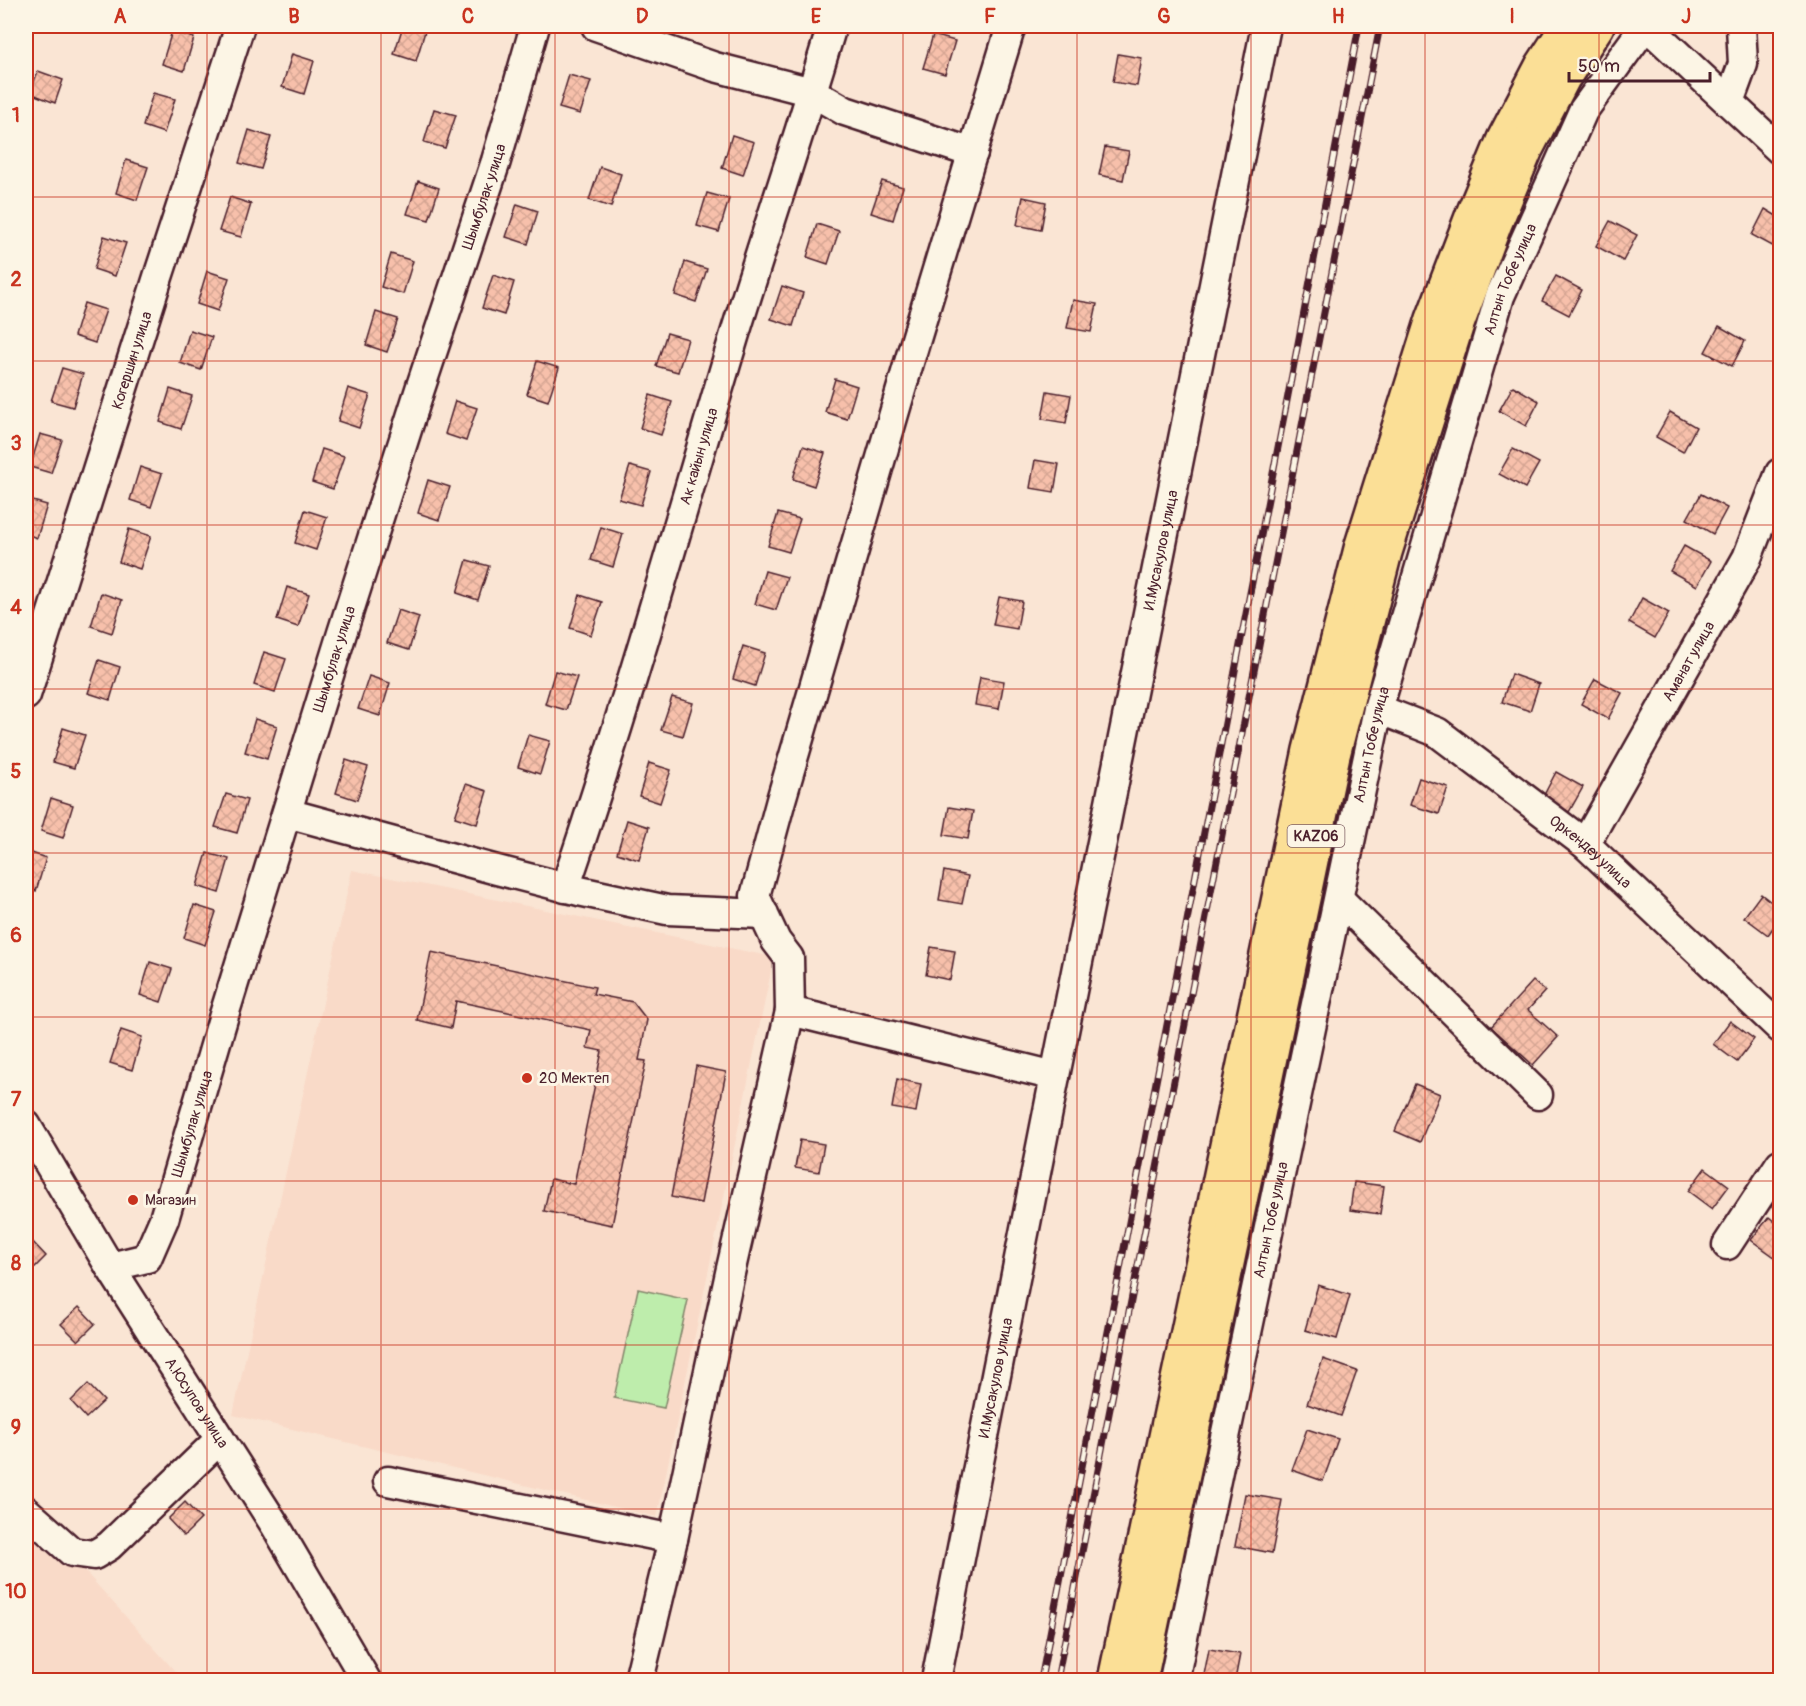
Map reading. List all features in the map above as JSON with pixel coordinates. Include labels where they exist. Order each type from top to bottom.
[{"type":"highway","name":"KАZ06","points":[[1115,1680],[1310,750],[1359,556],[1433,319],[1473,214],[1504,139],[1542,66],[1568,26]]},
{"type":"highway","name":"KАZ06","points":[[1140,1680],[1333,755],[1385,552],[1456,327],[1495,223],[1531,139],[1563,78],[1597,26]]},
{"type":"street","name":"Когершин улица","points":[[26,695],[240,26]]},
{"type":"street","name":"Шымбулак улица","points":[[110,1267],[147,1258],[164,1219],[287,813],[416,400],[496,161],[535,26]]},
{"type":"street","points":[[596,26],[715,67],[812,92],[845,111],[973,153]]},
{"type":"street","name":"Ак кайын улица","points":[[565,888],[601,782],[735,336],[832,26]]},
{"type":"street","points":[[639,1680],[673,1539],[730,1273],[790,1011],[789,957],[776,941],[755,896],[781,800],[1011,26]]},
{"type":"street","name":"И.Мусакулов улица","points":[[936,1680],[1266,26]]},
{"type":"street","points":[[1646,26],[1780,150]]},
{"type":"street","name":"Алтын Тобе улица","points":[[1174,1680],[1378,709],[1500,296],[1583,111],[1646,26]]},
{"type":"street","points":[[1729,102],[1743,64],[1741,26]]},
{"type":"street","name":"Аманат улица","points":[[1585,844],[1747,558],[1780,473]]},
{"type":"street","name":"Оркендеу улица","points":[[1378,709],[1437,732],[1585,844],[1780,1028]]},
{"type":"street","points":[[287,813],[565,888],[667,910],[764,914]]},
{"type":"street","points":[[1339,899],[1539,1095]]},
{"type":"street","points":[[790,1011],[1055,1076]]},
{"type":"street","name":"А.Юсупов улица","points":[[26,1125],[110,1267],[275,1525],[366,1680]]},
{"type":"street","points":[[1727,1245],[1780,1164]]},
{"type":"street","points":[[26,1511],[72,1552],[94,1555],[109,1546],[220,1439]]},
{"type":"street","points":[[388,1481],[673,1539]]},
{"type":"shaded area","name":"20 Мектеп","points":[[352,870],[774,957],[657,1517],[233,1415]]},
{"type":"shaded area","points":[[26,1506],[183,1680],[26,1680]]},
{"type":"green space","points":[[638,1289],[688,1300],[664,1408],[614,1398]]},
{"type":"building","points":[[403,26],[426,28],[416,61],[394,54]]},
{"type":"building","points":[[172,31],[194,38],[184,71],[162,64]]},
{"type":"building","points":[[933,35],[955,41],[945,74],[923,68]]},
{"type":"building","points":[[292,54],[314,61],[304,94],[282,87]]},
{"type":"building","points":[[1118,54],[1142,58],[1137,86],[1113,82]]},
{"type":"building","points":[[38,71],[63,80],[55,103],[30,93]]},
{"type":"building","points":[[569,75],[591,81],[580,114],[559,108]]},
{"type":"building","points":[[153,93],[175,99],[164,133],[143,126]]},
{"type":"building","points":[[434,109],[456,115],[445,148],[424,142]]},
{"type":"building","points":[[249,130],[271,137],[261,169],[239,163]]},
{"type":"building","points":[[732,135],[754,142],[743,175],[722,168]]},
{"type":"building","points":[[1105,147],[1129,151],[1123,180],[1099,175]]},
{"type":"building","points":[[126,160],[148,167],[137,200],[116,193]]},
{"type":"building","points":[[600,167],[621,174],[611,207],[589,200]]},
{"type":"building","points":[[418,181],[439,188],[429,220],[407,214]]},
{"type":"building","points":[[882,181],[903,187],[893,220],[871,213]]},
{"type":"building","points":[[707,193],[729,199],[719,232],[697,226]]},
{"type":"building","points":[[230,197],[251,204],[241,237],[219,231]]},
{"type":"building","points":[[1023,197],[1046,202],[1041,230],[1017,225]]},
{"type":"building","points":[[517,204],[538,211],[528,244],[506,237]]},
{"type":"building","points":[[1765,209],[1780,218],[1778,249],[1752,235]]},
{"type":"building","points":[[1610,221],[1637,235],[1623,261],[1596,246]]},
{"type":"building","points":[[817,224],[839,231],[828,264],[807,257]]},
{"type":"building","points":[[104,236],[126,243],[115,276],[94,269]]},
{"type":"building","points":[[391,254],[413,261],[403,294],[381,287]]},
{"type":"building","points":[[685,262],[707,269],[696,302],[675,295]]},
{"type":"building","points":[[207,271],[229,278],[218,311],[197,304]]},
{"type":"building","points":[[493,275],[514,282],[504,315],[482,308]]},
{"type":"building","points":[[1556,276],[1582,290],[1569,315],[1542,301]]},
{"type":"building","points":[[782,286],[803,293],[793,326],[771,319]]},
{"type":"building","points":[[1073,300],[1097,304],[1091,332],[1067,328]]},
{"type":"building","points":[[84,303],[106,310],[95,343],[74,336]]},
{"type":"building","points":[[376,312],[398,319],[387,352],[366,345]]},
{"type":"building","points":[[1719,326],[1745,341],[1732,366],[1705,352]]},
{"type":"building","points":[[190,330],[212,337],[201,370],[180,363]]},
{"type":"building","points":[[667,333],[688,339],[678,372],[656,366]]},
{"type":"building","points":[[537,361],[559,368],[548,401],[527,394]]},
{"type":"building","points":[[62,368],[83,374],[73,407],[51,401]]},
{"type":"building","points":[[835,379],[857,386],[847,419],[825,412]]},
{"type":"building","points":[[1513,386],[1539,401],[1526,426],[1499,411]]},
{"type":"building","points":[[348,388],[370,395],[359,428],[338,421]]},
{"type":"building","points":[[170,389],[192,396],[181,429],[160,422]]},
{"type":"building","points":[[1047,391],[1071,395],[1066,423],[1042,419]]},
{"type":"building","points":[[650,395],[672,402],[661,435],[640,428]]},
{"type":"building","points":[[455,401],[477,408],[466,441],[445,434]]},
{"type":"building","points":[[1670,412],[1696,427],[1683,452],[1656,437]]},
{"type":"building","points":[[40,434],[62,440],[51,473],[30,467]]},
{"type":"building","points":[[803,446],[825,453],[814,486],[793,479]]},
{"type":"building","points":[[322,449],[344,456],[333,489],[312,482]]},
{"type":"building","points":[[1513,449],[1539,463],[1525,488],[1499,474]]},
{"type":"building","points":[[1035,460],[1059,464],[1054,492],[1030,488]]},
{"type":"building","points":[[630,466],[651,472],[641,505],[619,499]]},
{"type":"building","points":[[140,467],[162,474],[151,507],[130,500]]},
{"type":"building","points":[[428,480],[450,487],[439,520],[418,513]]},
{"type":"building","points":[[1701,494],[1727,508],[1713,534],[1687,519]]},
{"type":"building","points":[[26,499],[47,505],[37,538],[26,534]]},
{"type":"building","points":[[305,510],[327,517],[316,550],[295,543]]},
{"type":"building","points":[[778,513],[800,519],[789,552],[768,546]]},
{"type":"building","points":[[601,527],[623,534],[613,567],[591,560]]},
{"type":"building","points":[[129,529],[151,536],[140,569],[119,562]]},
{"type":"building","points":[[1684,546],[1711,561],[1697,586],[1670,571]]},
{"type":"building","points":[[467,560],[489,566],[478,600],[457,593]]},
{"type":"building","points":[[765,571],[787,577],[776,610],[755,604]]},
{"type":"building","points":[[26,573],[31,575],[26,593]]},
{"type":"building","points":[[287,587],[309,594],[298,627],[277,620]]},
{"type":"building","points":[[101,593],[122,600],[112,633],[91,626]]},
{"type":"building","points":[[580,595],[602,602],[591,635],[570,628]]},
{"type":"building","points":[[999,597],[1022,601],[1017,629],[993,625]]},
{"type":"building","points":[[1642,598],[1669,613],[1655,638],[1629,623]]},
{"type":"building","points":[[398,610],[419,617],[409,650],[387,643]]},
{"type":"building","points":[[743,646],[765,653],[755,686],[733,679]]},
{"type":"building","points":[[264,652],[286,659],[275,692],[254,685]]},
{"type":"building","points":[[99,660],[120,667],[110,700],[88,693]]},
{"type":"building","points":[[555,671],[577,677],[566,710],[545,704]]},
{"type":"building","points":[[1511,674],[1539,684],[1530,711],[1502,702]]},
{"type":"building","points":[[369,676],[390,683],[380,716],[358,709]]},
{"type":"building","points":[[980,677],[1004,681],[999,709],[975,705]]},
{"type":"building","points":[[1595,679],[1622,693],[1608,719],[1581,704]]},
{"type":"building","points":[[672,697],[693,703],[683,736],[661,730]]},
{"type":"building","points":[[255,719],[277,726],[267,759],[245,752]]},
{"type":"building","points":[[63,728],[85,735],[74,768],[53,762]]},
{"type":"building","points":[[528,735],[550,741],[540,774],[518,767]]},
{"type":"building","points":[[346,760],[368,767],[357,800],[336,793]]},
{"type":"building","points":[[649,763],[671,770],[660,803],[639,796]]},
{"type":"building","points":[[1556,772],[1583,787],[1569,812],[1543,797]]},
{"type":"building","points":[[1419,778],[1448,787],[1439,814],[1410,805]]},
{"type":"building","points":[[466,784],[487,791],[477,824],[455,817]]},
{"type":"building","points":[[226,794],[247,800],[237,833],[215,827]]},
{"type":"building","points":[[51,798],[73,805],[63,838],[41,831]]},
{"type":"building","points":[[949,807],[973,811],[968,839],[944,835]]},
{"type":"building","points":[[627,820],[649,827],[639,860],[617,853]]},
{"type":"building","points":[[26,851],[46,858],[36,891],[26,888]]},
{"type":"building","points":[[207,853],[229,859],[219,893],[197,886]]},
{"type":"building","points":[[944,871],[968,876],[962,904],[939,900]]},
{"type":"building","points":[[1761,894],[1780,909],[1780,918],[1768,935],[1744,917]]},
{"type":"building","points":[[194,905],[216,912],[205,945],[184,938]]},
{"type":"building","points":[[931,947],[955,951],[950,980],[926,975]]},
{"type":"building","points":[[431,952],[595,987],[593,994],[633,1002],[647,1020],[639,1060],[646,1061],[612,1225],[544,1211],[551,1179],[574,1184],[602,1051],[587,1048],[591,1030],[456,1001],[451,1028],[417,1020]]},
{"type":"building","points":[[150,962],[172,969],[161,1002],[140,995]]},
{"type":"building","points":[[1533,981],[1545,991],[1528,1010],[1558,1037],[1533,1065],[1491,1027]]},
{"type":"building","points":[[1730,1021],[1754,1039],[1737,1062],[1713,1044]]},
{"type":"building","points":[[121,1030],[142,1037],[132,1070],[110,1063]]},
{"type":"building","points":[[696,1066],[726,1072],[701,1203],[671,1197]]},
{"type":"building","points":[[897,1079],[921,1084],[916,1112],[892,1108]]},
{"type":"building","points":[[1415,1084],[1440,1094],[1420,1142],[1395,1131]]},
{"type":"building","points":[[800,1140],[824,1144],[819,1172],[795,1168]]},
{"type":"building","points":[[1705,1168],[1729,1186],[1712,1209],[1688,1191]]},
{"type":"building","points":[[1354,1182],[1384,1186],[1380,1214],[1350,1210]]},
{"type":"building","points":[[1769,1217],[1780,1226],[1780,1252],[1776,1258],[1751,1240]]},
{"type":"building","points":[[30,1239],[46,1256],[29,1273],[26,1269],[26,1243]]},
{"type":"building","points":[[1318,1285],[1350,1295],[1337,1339],[1305,1330]]},
{"type":"building","points":[[79,1307],[95,1324],[78,1341],[61,1324]]},
{"type":"building","points":[[1323,1359],[1357,1371],[1341,1416],[1307,1404]]},
{"type":"building","points":[[88,1384],[104,1401],[86,1418],[71,1401]]},
{"type":"building","points":[[1307,1429],[1338,1439],[1323,1481],[1292,1470]]},
{"type":"building","points":[[1245,1494],[1282,1500],[1272,1553],[1235,1546]]},
{"type":"building","points":[[185,1502],[201,1519],[184,1536],[168,1519]]},
{"type":"building","points":[[1209,1649],[1240,1654],[1235,1680],[1203,1680]]},
{"type":"railway","points":[[1041,1680],[1359,26]]},
{"type":"railway","points":[[1057,1680],[1380,26]]},
{"type":"place","name":"20 Мектеп","points":[[527,1078]]},
{"type":"place","name":"Магазин","points":[[133,1200]]}]
